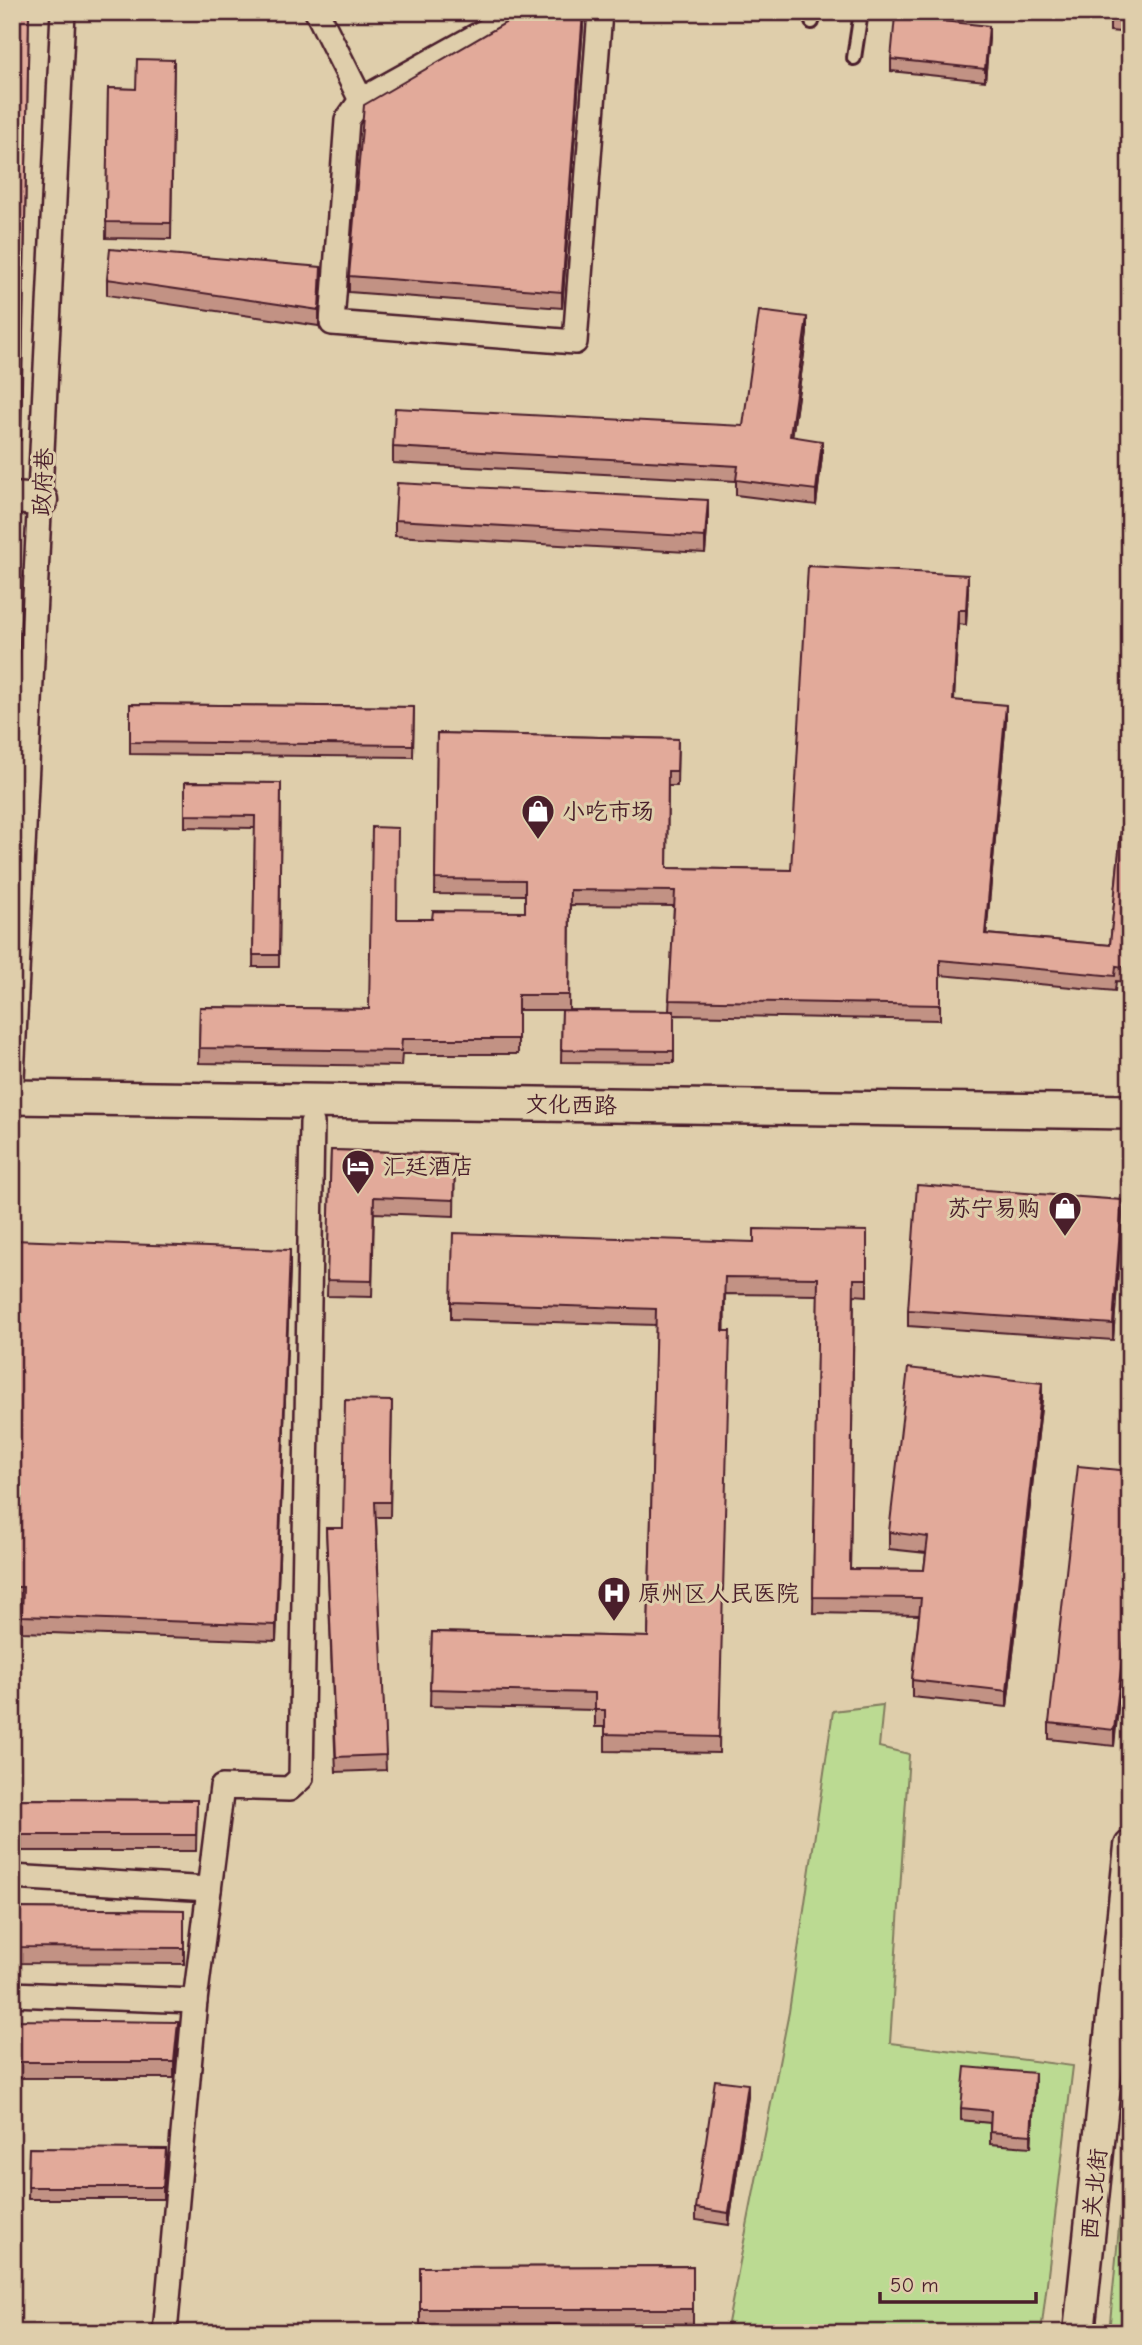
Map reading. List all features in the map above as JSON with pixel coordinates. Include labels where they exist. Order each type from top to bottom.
[{"type":"main road","name":"文化西路","points":[[12,1097],[1130,1112]]},
{"type":"main road","name":"文化西路","points":[[12,1119],[1130,1134]]},
{"type":"street","name":"政府巷","points":[[12,1078],[64,12]]},
{"type":"street","points":[[317,12],[361,100]]},
{"type":"street","points":[[519,12],[361,100],[347,120],[332,323],[575,342],[600,12]]},
{"type":"street","points":[[12,498],[42,500]]},
{"type":"street","points":[[165,2333],[195,2001],[222,1787],[289,1790],[302,1778],[312,1123]]},
{"type":"street","name":"西关北街","points":[[1079,2333],[1130,1846]]},
{"type":"street","points":[[12,1877],[209,1889]]},
{"type":"street","points":[[12,1994],[195,2001]]},
{"type":"lane","points":[[854,58],[861,12]]},
{"type":"green space","points":[[883,1705],[879,1747],[909,1754],[890,2043],[1073,2066],[1041,2333],[726,2333],[789,2012],[833,1711]]},
{"type":"green space","points":[[1122,2195],[1130,2196],[1130,2333],[1109,2333]]},
{"type":"building","points":[[12,12],[29,12],[21,424],[12,424]]},
{"type":"building","points":[[524,12],[583,12],[562,292],[349,276],[364,105]]},
{"type":"building","points":[[1110,12],[1130,12],[1130,21],[1110,19]]},
{"type":"building","points":[[895,16],[989,26],[985,69],[891,59]]},
{"type":"building","points":[[137,59],[174,60],[171,223],[106,222],[108,88],[136,89]]},
{"type":"building","points":[[110,249],[321,267],[319,310],[107,279]]},
{"type":"building","points":[[759,311],[807,317],[790,436],[822,441],[816,490],[736,480],[738,466],[393,447],[395,408],[743,426]]},
{"type":"building","points":[[397,483],[708,500],[705,537],[395,520]]},
{"type":"building","points":[[12,516],[18,516],[14,558],[12,557]]},
{"type":"building","points":[[1130,531],[1130,608],[1121,607]]},
{"type":"building","points":[[808,566],[968,575],[966,610],[958,610],[953,700],[1006,705],[985,934],[1110,945],[1130,737],[1130,968],[1116,966],[1115,976],[940,960],[940,1005],[669,1000],[675,891],[570,890],[569,995],[518,995],[518,1039],[402,1039],[401,1051],[199,1048],[200,1007],[369,1009],[372,827],[398,828],[397,919],[432,919],[433,911],[525,912],[525,880],[435,879],[437,733],[678,739],[677,771],[668,771],[667,868],[791,870]]},
{"type":"building","points":[[130,704],[414,707],[413,745],[130,742]]},
{"type":"building","points":[[185,782],[281,783],[279,955],[253,955],[255,816],[185,815]]},
{"type":"building","points":[[562,1010],[674,1011],[674,1051],[561,1050]]},
{"type":"building","points":[[331,1150],[455,1154],[454,1200],[374,1197],[372,1281],[327,1280]]},
{"type":"building","points":[[917,1185],[1122,1200],[1113,1324],[908,1310]]},
{"type":"building","points":[[754,1229],[867,1231],[867,1279],[854,1279],[850,1569],[924,1570],[928,1537],[889,1532],[908,1368],[1042,1383],[1007,1691],[912,1680],[921,1598],[813,1597],[818,1278],[725,1277],[723,1331],[730,1331],[719,1737],[605,1734],[605,1710],[595,1710],[595,1693],[430,1689],[432,1632],[648,1637],[656,1309],[451,1302],[453,1233],[754,1242]]},
{"type":"building","points":[[12,1240],[290,1250],[276,1625],[22,1616],[23,1587],[12,1587]]},
{"type":"building","points":[[345,1400],[392,1401],[390,1502],[375,1502],[386,1755],[336,1757],[326,1528],[343,1528]]},
{"type":"building","points":[[1078,1466],[1130,1471],[1130,1588],[1114,1730],[1049,1723]]},
{"type":"building","points":[[12,1799],[197,1800],[196,1835],[12,1835]]},
{"type":"building","points":[[12,1908],[184,1910],[184,1948],[12,1947]]},
{"type":"building","points":[[12,2020],[178,2022],[174,2062],[12,2062]]},
{"type":"building","points":[[965,2067],[1035,2073],[1031,2135],[990,2132],[991,2111],[961,2108]]},
{"type":"building","points":[[715,2080],[748,2084],[729,2213],[696,2208]]},
{"type":"building","points":[[29,2148],[166,2149],[163,2187],[28,2187]]},
{"type":"building","points":[[693,2266],[693,2309],[420,2309],[420,2267]]},
{"type":"place","name":"小吃市场","points":[[538,841]]},
{"type":"place","name":"汇廷酒店","points":[[358,1196]]},
{"type":"place","name":"苏宁易购","points":[[1065,1238]]},
{"type":"place","name":"原州区人民医院","points":[[614,1623]]}]
